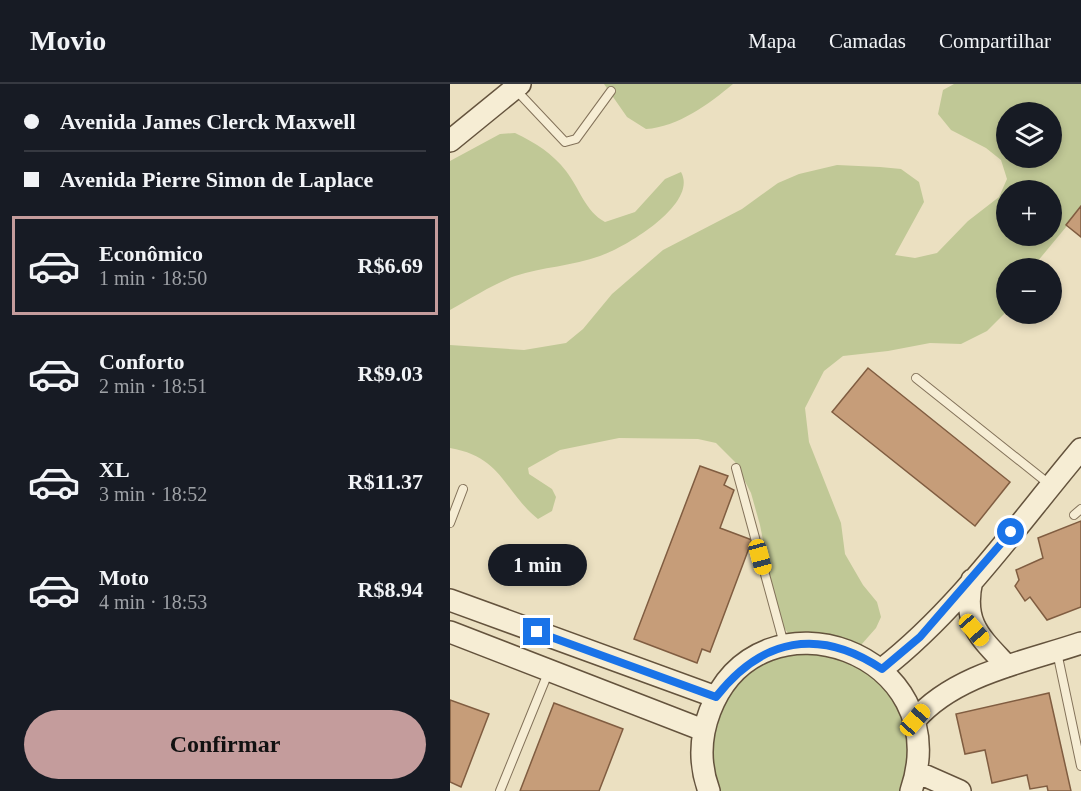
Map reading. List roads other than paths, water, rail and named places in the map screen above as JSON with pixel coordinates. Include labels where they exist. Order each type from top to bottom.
[{"type":"street","points":[[454,134],[517,86]]},
{"type":"street","points":[[882,669],[920,637],[972,580],[1081,449]]},
{"type":"street","points":[[972,580],[968,595],[974,630],[1007,666]]},
{"type":"street","points":[[450,600],[716,697]]},
{"type":"street","points":[[450,632],[703,730]]},
{"type":"street","points":[[709,791],[701,760],[703,730],[716,697],[734,674],[750,662],[784,646],[810,642],[836,646],[860,655],[882,669],[902,692],[915,720],[919,746],[914,782],[960,791]]},
{"type":"street","points":[[915,720],[927,706],[943,695],[1007,666],[1081,643]]},
{"type":"lane","points":[[517,86],[565,142],[576,139],[611,92]]},
{"type":"lane","points":[[916,378],[1050,485]]},
{"type":"lane","points":[[736,468],[784,646]]},
{"type":"lane","points":[[450,523],[463,489]]},
{"type":"lane","points":[[1074,515],[1081,509]]},
{"type":"lane","points":[[1057,651],[1081,766]]},
{"type":"lane","points":[[500,791],[550,669]]}]
